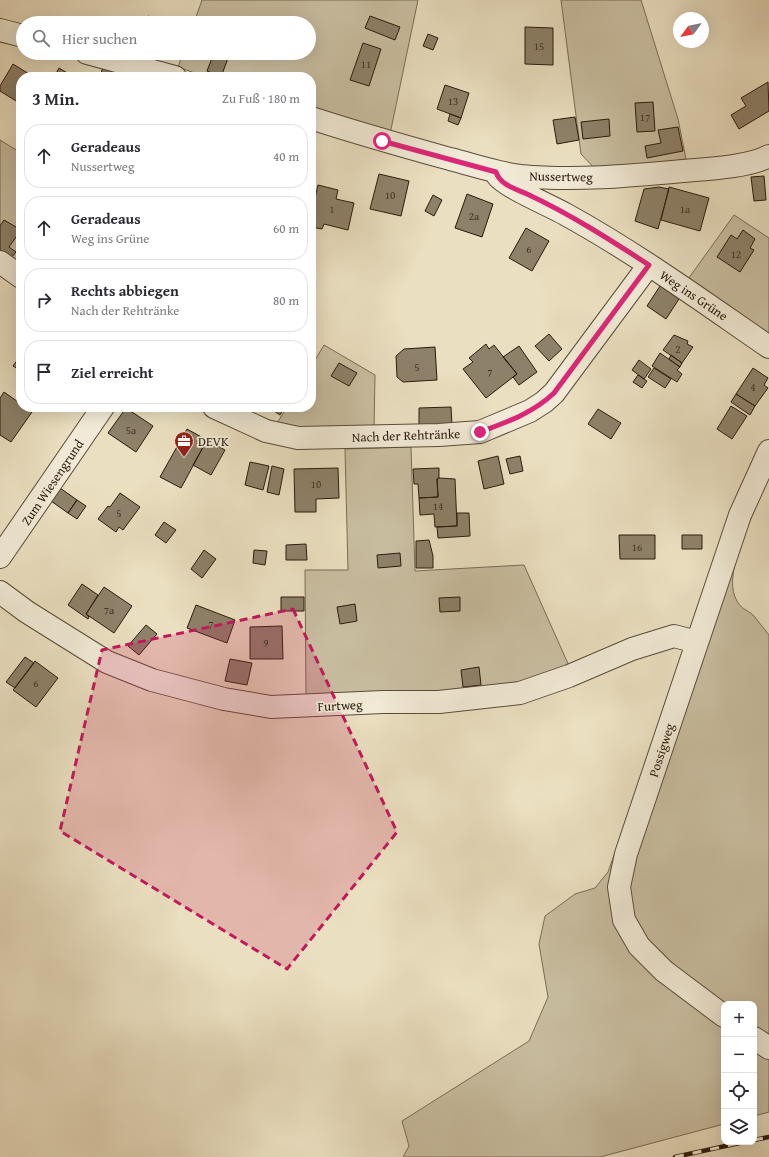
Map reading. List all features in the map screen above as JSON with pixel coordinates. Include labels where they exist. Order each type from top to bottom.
[{"type":"street","points":[[0,30],[16,34]]},
{"type":"street","points":[[113,60],[157,72]]},
{"type":"street","name":"Nussertweg","points":[[316,120],[382,141],[496,172],[521,176],[562,178],[620,177],[713,168],[761,160],[769,156]]},
{"type":"street","name":"Weg ins Grüne","points":[[496,172],[497,178],[504,183],[542,201],[602,234],[769,347]]},
{"type":"street","points":[[0,262],[16,273]]},
{"type":"street","name":"Nach der Rehtränke","points":[[224,412],[266,432],[298,438],[440,435],[480,432],[530,411],[554,393],[649,265]]},
{"type":"street","name":"Zum Wiesengrund","points":[[0,557],[100,412]]},
{"type":"street","name":"Possigweg","points":[[721,1014],[664,971],[639,946],[624,920],[619,887],[626,854],[740,515],[769,451]]},
{"type":"street","name":"Furtweg","points":[[0,592],[27,612],[107,662],[152,680],[224,699],[271,707],[383,702],[440,702],[520,693],[569,676],[632,649],[674,636],[697,642]]},
{"type":"street","points":[[757,1040],[769,1048]]},
{"type":"highlighted area","points":[[293,609],[397,832],[287,969],[60,831],[102,650]]},
{"type":"shaded area","points":[[202,0],[418,0],[390,134],[316,114],[316,72],[192,72],[178,67],[180,60],[316,60],[316,16],[196,16]]},
{"type":"shaded area","points":[[561,0],[641,0],[678,119],[686,159],[598,172],[581,154]]},
{"type":"shaded area","points":[[0,140],[16,150],[16,263],[0,255]]},
{"type":"shaded area","points":[[734,215],[769,238],[769,336],[686,282]]},
{"type":"shaded area","points":[[324,345],[375,375],[374,430],[274,428],[284,412],[316,412],[316,359]]},
{"type":"shaded area","points":[[411,447],[415,571],[524,565],[570,668],[509,691],[306,698],[305,570],[348,570],[345,449]]},
{"type":"shaded area","points":[[763,489],[736,558],[733,573],[733,586],[735,597],[739,605],[754,616],[769,635],[769,1112],[757,1115],[757,1001],[721,1001],[721,1125],[600,1157],[403,1157],[409,1146],[402,1121],[529,1041],[548,997],[539,944],[545,916],[575,894],[595,888],[608,872],[733,552]]},
{"type":"building","points":[[370,16],[400,27],[395,40],[365,28]]},
{"type":"building","points":[[525,27],[553,28],[553,65],[525,64]]},
{"type":"building","points":[[428,34],[438,38],[433,50],[423,46]]},
{"type":"building","points":[[363,43],[381,49],[369,86],[350,80]]},
{"type":"building","points":[[211,60],[227,60],[223,72],[207,71]]},
{"type":"building","points":[[13,64],[26,72],[16,72],[16,101],[0,91],[0,86]]},
{"type":"building","points":[[103,67],[121,72],[102,72]]},
{"type":"building","points":[[59,68],[66,72],[57,72]]},
{"type":"building","points":[[768,82],[769,111],[739,129],[731,115],[746,106],[741,98]]},
{"type":"building","points":[[445,85],[469,93],[461,118],[437,109]]},
{"type":"building","points":[[653,102],[655,131],[637,132],[635,103]]},
{"type":"building","points":[[450,114],[461,118],[458,125],[448,121]]},
{"type":"building","points":[[575,117],[579,140],[557,144],[553,120]]},
{"type":"building","points":[[609,119],[610,136],[583,139],[581,122]]},
{"type":"building","points":[[678,127],[683,151],[647,158],[645,146],[661,143],[658,130]]},
{"type":"building","points":[[379,174],[409,181],[401,216],[370,209]]},
{"type":"building","points":[[764,176],[766,200],[754,201],[751,177]]},
{"type":"building","points":[[318,185],[338,190],[336,199],[354,203],[348,230],[324,224],[322,229],[316,228],[316,194]]},
{"type":"building","points":[[659,187],[669,189],[658,229],[635,221],[644,189]]},
{"type":"building","points":[[669,187],[709,198],[700,231],[661,220]]},
{"type":"building","points":[[467,194],[493,204],[482,237],[455,228]]},
{"type":"building","points":[[433,195],[442,200],[434,216],[425,211]]},
{"type":"building","points":[[4,220],[16,227],[16,237],[9,247],[16,252],[11,258],[0,250],[0,226]]},
{"type":"building","points":[[526,228],[549,241],[532,271],[509,258]]},
{"type":"building","points":[[743,230],[755,239],[750,248],[754,250],[740,272],[717,257],[731,235],[737,239]]},
{"type":"building","points":[[660,286],[679,299],[666,319],[647,306]]},
{"type":"building","points":[[549,334],[562,349],[549,361],[535,346]]},
{"type":"building","points":[[674,335],[688,341],[687,344],[693,347],[682,363],[663,350]]},
{"type":"building","points":[[486,344],[489,349],[494,345],[517,374],[486,398],[463,369],[473,362],[469,358]]},
{"type":"building","points":[[519,346],[537,372],[519,385],[513,377],[517,374],[503,357]]},
{"type":"building","points":[[435,347],[437,380],[403,382],[397,377],[396,356],[404,349]]},
{"type":"building","points":[[660,353],[680,367],[677,370],[682,374],[677,382],[652,366]]},
{"type":"building","points":[[671,355],[682,363],[680,367],[669,359]]},
{"type":"building","points":[[639,360],[651,369],[644,379],[632,370]]},
{"type":"building","points":[[339,363],[357,373],[349,386],[331,376]]},
{"type":"building","points":[[654,368],[671,379],[665,388],[648,377]]},
{"type":"building","points":[[753,368],[768,378],[764,385],[768,388],[755,406],[736,394]]},
{"type":"building","points":[[638,375],[647,381],[642,388],[633,382]]},
{"type":"building","points":[[4,392],[16,400],[16,412],[32,412],[11,442],[0,435],[0,398]]},
{"type":"building","points":[[736,394],[755,406],[750,415],[731,402]]},
{"type":"building","points":[[731,406],[747,416],[732,439],[717,429]]},
{"type":"building","points":[[451,407],[452,426],[419,427],[419,408]]},
{"type":"building","points":[[598,409],[621,423],[611,439],[588,424]]},
{"type":"building","points":[[123,412],[132,412],[153,426],[136,452],[108,433]]},
{"type":"building","points":[[187,429],[207,440],[181,488],[160,477]]},
{"type":"building","points":[[207,440],[225,450],[211,475],[193,465]]},
{"type":"building","points":[[498,456],[504,484],[484,489],[478,461]]},
{"type":"building","points":[[520,456],[523,471],[510,474],[506,459]]},
{"type":"building","points":[[250,462],[269,466],[263,490],[245,485]]},
{"type":"building","points":[[272,466],[284,469],[279,495],[267,492]]},
{"type":"building","points":[[338,468],[339,498],[316,499],[316,512],[295,512],[294,469]]},
{"type":"building","points":[[439,468],[439,478],[437,479],[438,497],[419,498],[418,484],[414,484],[413,469]]},
{"type":"building","points":[[437,479],[455,479],[457,526],[435,527],[434,514],[420,515],[419,498],[438,497]]},
{"type":"building","points":[[60,488],[77,500],[68,513],[51,501]]},
{"type":"building","points":[[120,493],[140,507],[123,530],[119,527],[116,532],[98,519],[108,506],[110,507]]},
{"type":"building","points":[[77,500],[86,506],[77,519],[68,513]]},
{"type":"building","points":[[457,513],[469,513],[470,536],[438,538],[437,527],[457,526]]},
{"type":"building","points":[[164,522],[176,530],[166,543],[155,535]]},
{"type":"building","points":[[619,535],[655,535],[655,559],[620,559]]},
{"type":"building","points":[[682,535],[702,535],[702,549],[682,549]]},
{"type":"building","points":[[429,540],[433,556],[433,568],[416,568],[416,541]]},
{"type":"building","points":[[306,544],[307,560],[286,560],[286,545]]},
{"type":"building","points":[[204,550],[216,559],[202,578],[191,569]]},
{"type":"building","points":[[254,550],[267,551],[265,565],[253,563]]},
{"type":"building","points":[[400,553],[401,566],[378,568],[377,555]]},
{"type":"building","points":[[82,584],[98,595],[86,614],[89,617],[88,619],[68,605]]},
{"type":"building","points":[[104,587],[132,606],[114,633],[86,614]]},
{"type":"building","points":[[281,597],[304,597],[304,611],[281,611]]},
{"type":"building","points":[[460,597],[460,611],[440,612],[439,598]]},
{"type":"building","points":[[355,604],[357,621],[340,624],[337,607]]},
{"type":"building","points":[[196,605],[235,620],[227,643],[187,628]]},
{"type":"building","points":[[146,625],[157,634],[139,655],[128,646]]},
{"type":"building","points":[[282,626],[283,659],[250,659],[250,627]]},
{"type":"building","points":[[25,657],[34,663],[15,688],[6,682]]},
{"type":"building","points":[[230,659],[252,663],[247,685],[225,681]]},
{"type":"building","points":[[35,661],[58,678],[36,707],[13,690]]},
{"type":"building","points":[[479,667],[481,685],[463,687],[461,670]]},
{"type":"railway","points":[[757,1139],[769,1137]]},
{"type":"railway","points":[[675,1157],[730,1145]]},
{"type":"place","name":"DEVK","points":[[184,458]]},
{"type":"route","points":[[382,141],[464,162],[496,172],[497,178],[504,183],[542,201],[602,234],[649,265],[554,393],[530,411],[480,432]]}]
